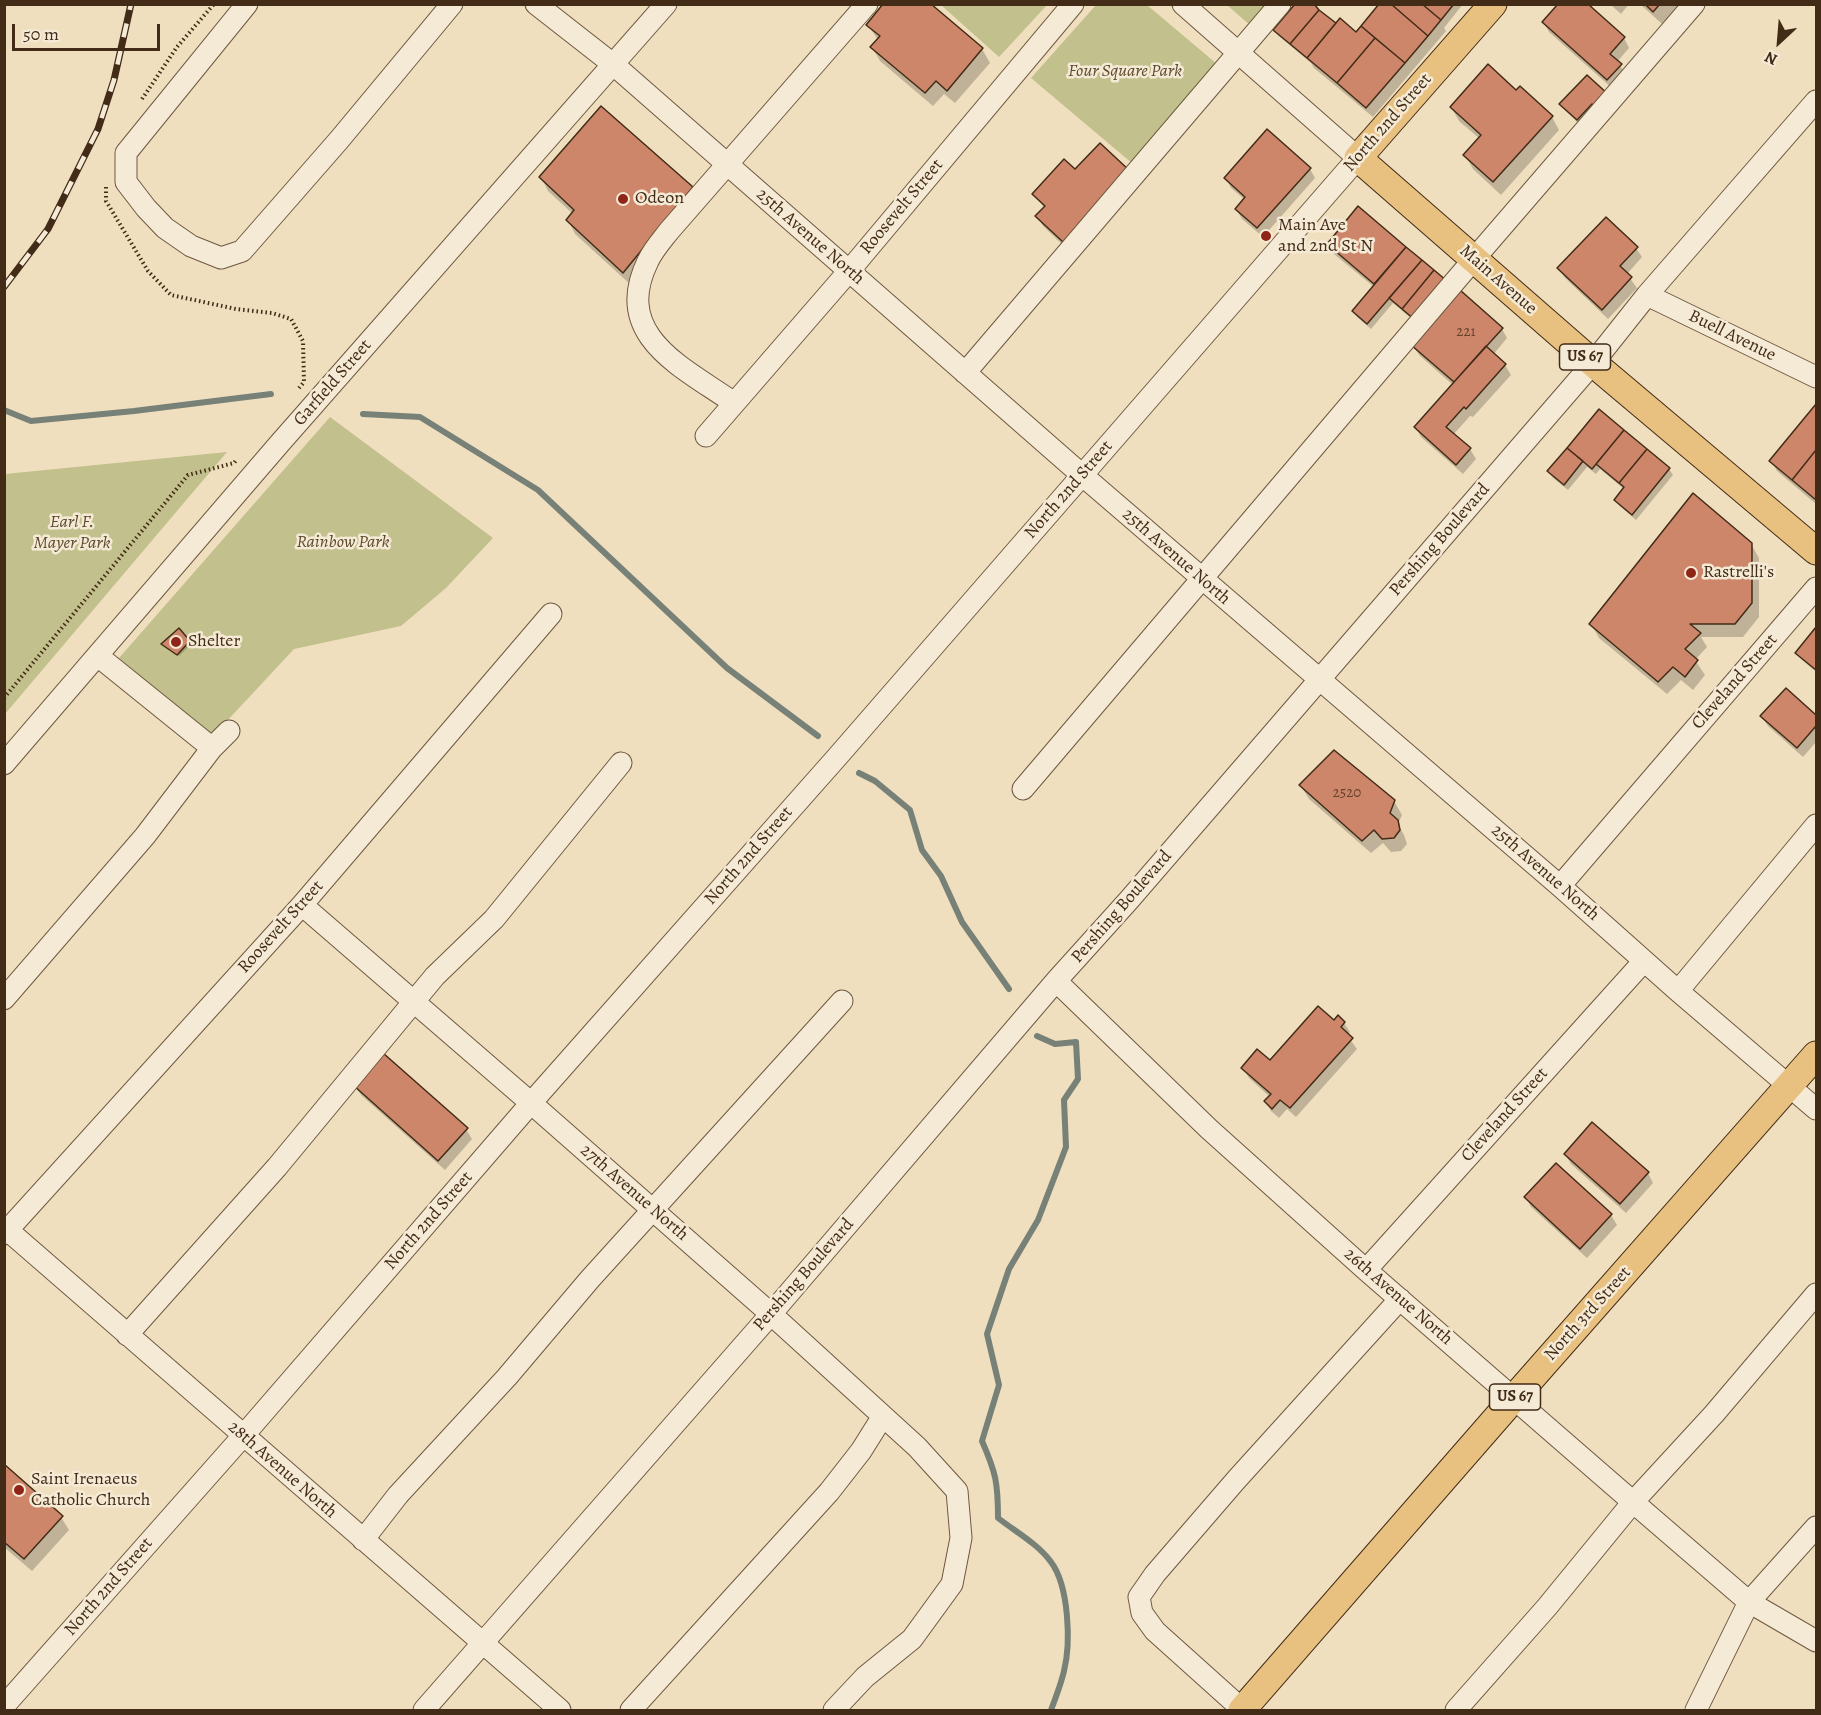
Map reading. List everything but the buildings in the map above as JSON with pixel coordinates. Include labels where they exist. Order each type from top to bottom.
[{"type":"main road","name":"North 2nd Street","points":[[1358,158],[1492,4]]},
{"type":"main road","name":"Main Avenue","points":[[1358,158],[1593,363],[1816,551]]},
{"type":"main road","name":"North 3rd Street","points":[[1243,1710],[1816,1055]]},
{"type":"street","points":[[247,4],[126,153],[126,182],[146,208],[165,228],[191,246],[221,258],[242,251],[339,140],[452,4]]},
{"type":"street","name":"25th Avenue North","points":[[536,4],[614,65],[1201,579],[1320,679],[1816,1109]]},
{"type":"street","name":"Garfield Street","points":[[4,764],[288,434],[666,4]]},
{"type":"street","points":[[734,403],[689,372],[649,338],[640,320],[636,304],[648,260],[669,231],[867,4]]},
{"type":"street","name":"Roosevelt Street","points":[[706,436],[849,271],[1073,4]]},
{"type":"street","name":"Main Avenue","points":[[1183,4],[1358,158]]},
{"type":"street","points":[[965,373],[1280,4]]},
{"type":"street","points":[[1023,789],[1694,4]]},
{"type":"street","name":"Pershing Boulevard","points":[[424,1710],[771,1314],[1056,981],[1129,900],[1593,363],[1647,295],[1816,101]]},
{"type":"street","name":"North 2nd Street","points":[[4,1706],[243,1436],[531,1103],[1358,158]]},
{"type":"street","name":"Buell Avenue","points":[[1647,295],[1816,377]]},
{"type":"street","name":"Cleveland Street","points":[[1560,886],[1816,588]]},
{"type":"street","name":"Roosevelt Street","points":[[6,1230],[302,905],[550,614]]},
{"type":"street","points":[[98,656],[212,748]]},
{"type":"street","points":[[4,999],[145,836],[212,748],[229,731]]},
{"type":"street","points":[[128,1335],[270,1175],[435,976],[494,919],[621,763]]},
{"type":"street","points":[[1678,991],[1816,825]]},
{"type":"street","name":"27th Avenue North","points":[[302,905],[771,1314],[917,1447],[957,1491],[961,1538],[952,1584],[912,1639],[866,1677],[834,1710]]},
{"type":"street","name":"Cleveland Street","points":[[1365,1270],[1644,961]]},
{"type":"street","name":"26th Avenue North","points":[[1056,981],[1209,1129],[1365,1270],[1749,1602],[1816,1641]]},
{"type":"street","points":[[363,1540],[398,1495],[507,1377],[590,1279],[842,1001]]},
{"type":"street","name":"28th Avenue North","points":[[6,1230],[560,1710]]},
{"type":"street","points":[[1468,1706],[1633,1502],[1714,1414],[1816,1294]]},
{"type":"street","points":[[1243,1710],[1155,1631],[1142,1613],[1139,1597],[1155,1574],[1301,1406],[1400,1299]]},
{"type":"street","points":[[631,1710],[829,1492],[861,1452],[883,1416]]},
{"type":"street","points":[[1696,1710],[1749,1602],[1816,1527]]},
{"type":"path","points":[[138,106],[177,47],[214,4]]},
{"type":"path","points":[[105,178],[106,201],[148,270],[171,295],[236,309],[272,313],[291,319],[303,340],[304,382],[297,390]]},
{"type":"path","points":[[4,698],[188,475],[234,463],[241,455]]},
{"type":"green space","name":"Four Square Park","points":[[941,5],[1047,5],[999,57]]},
{"type":"green space","name":"Four Square Park","points":[[1096,5],[1147,5],[1217,64],[1133,164],[1031,78]]},
{"type":"green space","points":[[1227,5],[1269,5],[1251,26]]},
{"type":"green space","name":"Rainbow Park","points":[[330,417],[493,538],[446,588],[401,626],[294,649],[212,737],[119,658]]},
{"type":"green space","name":"Earl F. Mayer Park","points":[[227,452],[5,714],[5,474]]},
{"type":"waterway","points":[[4,410],[31,421],[271,394]]},
{"type":"waterway","points":[[363,414],[420,417],[538,490],[727,668],[818,736]]},
{"type":"waterway","points":[[859,773],[875,781],[910,810],[922,850],[941,876],[962,922],[1009,989]]},
{"type":"waterway","points":[[1037,1036],[1055,1044],[1076,1042],[1078,1079],[1064,1100],[1066,1147],[1038,1220],[1009,1269],[987,1334],[999,1385],[982,1441],[995,1478],[998,1518],[1046,1556],[1057,1572],[1062,1585],[1068,1631],[1066,1659],[1063,1676],[1051,1710]]},
{"type":"railway","points":[[4,287],[48,229],[98,129],[114,80],[131,4]]},
{"type":"place","name":"Odeon","points":[[623,199]]},
{"type":"place","name":"Main Ave and 2nd St N","points":[[1266,236]]},
{"type":"place","name":"Rastrelli's","points":[[1691,573]]},
{"type":"place","name":"Shelter","points":[[176,642]]},
{"type":"place","name":"Saint Irenaeus Catholic Church","points":[[19,1490]]}]
